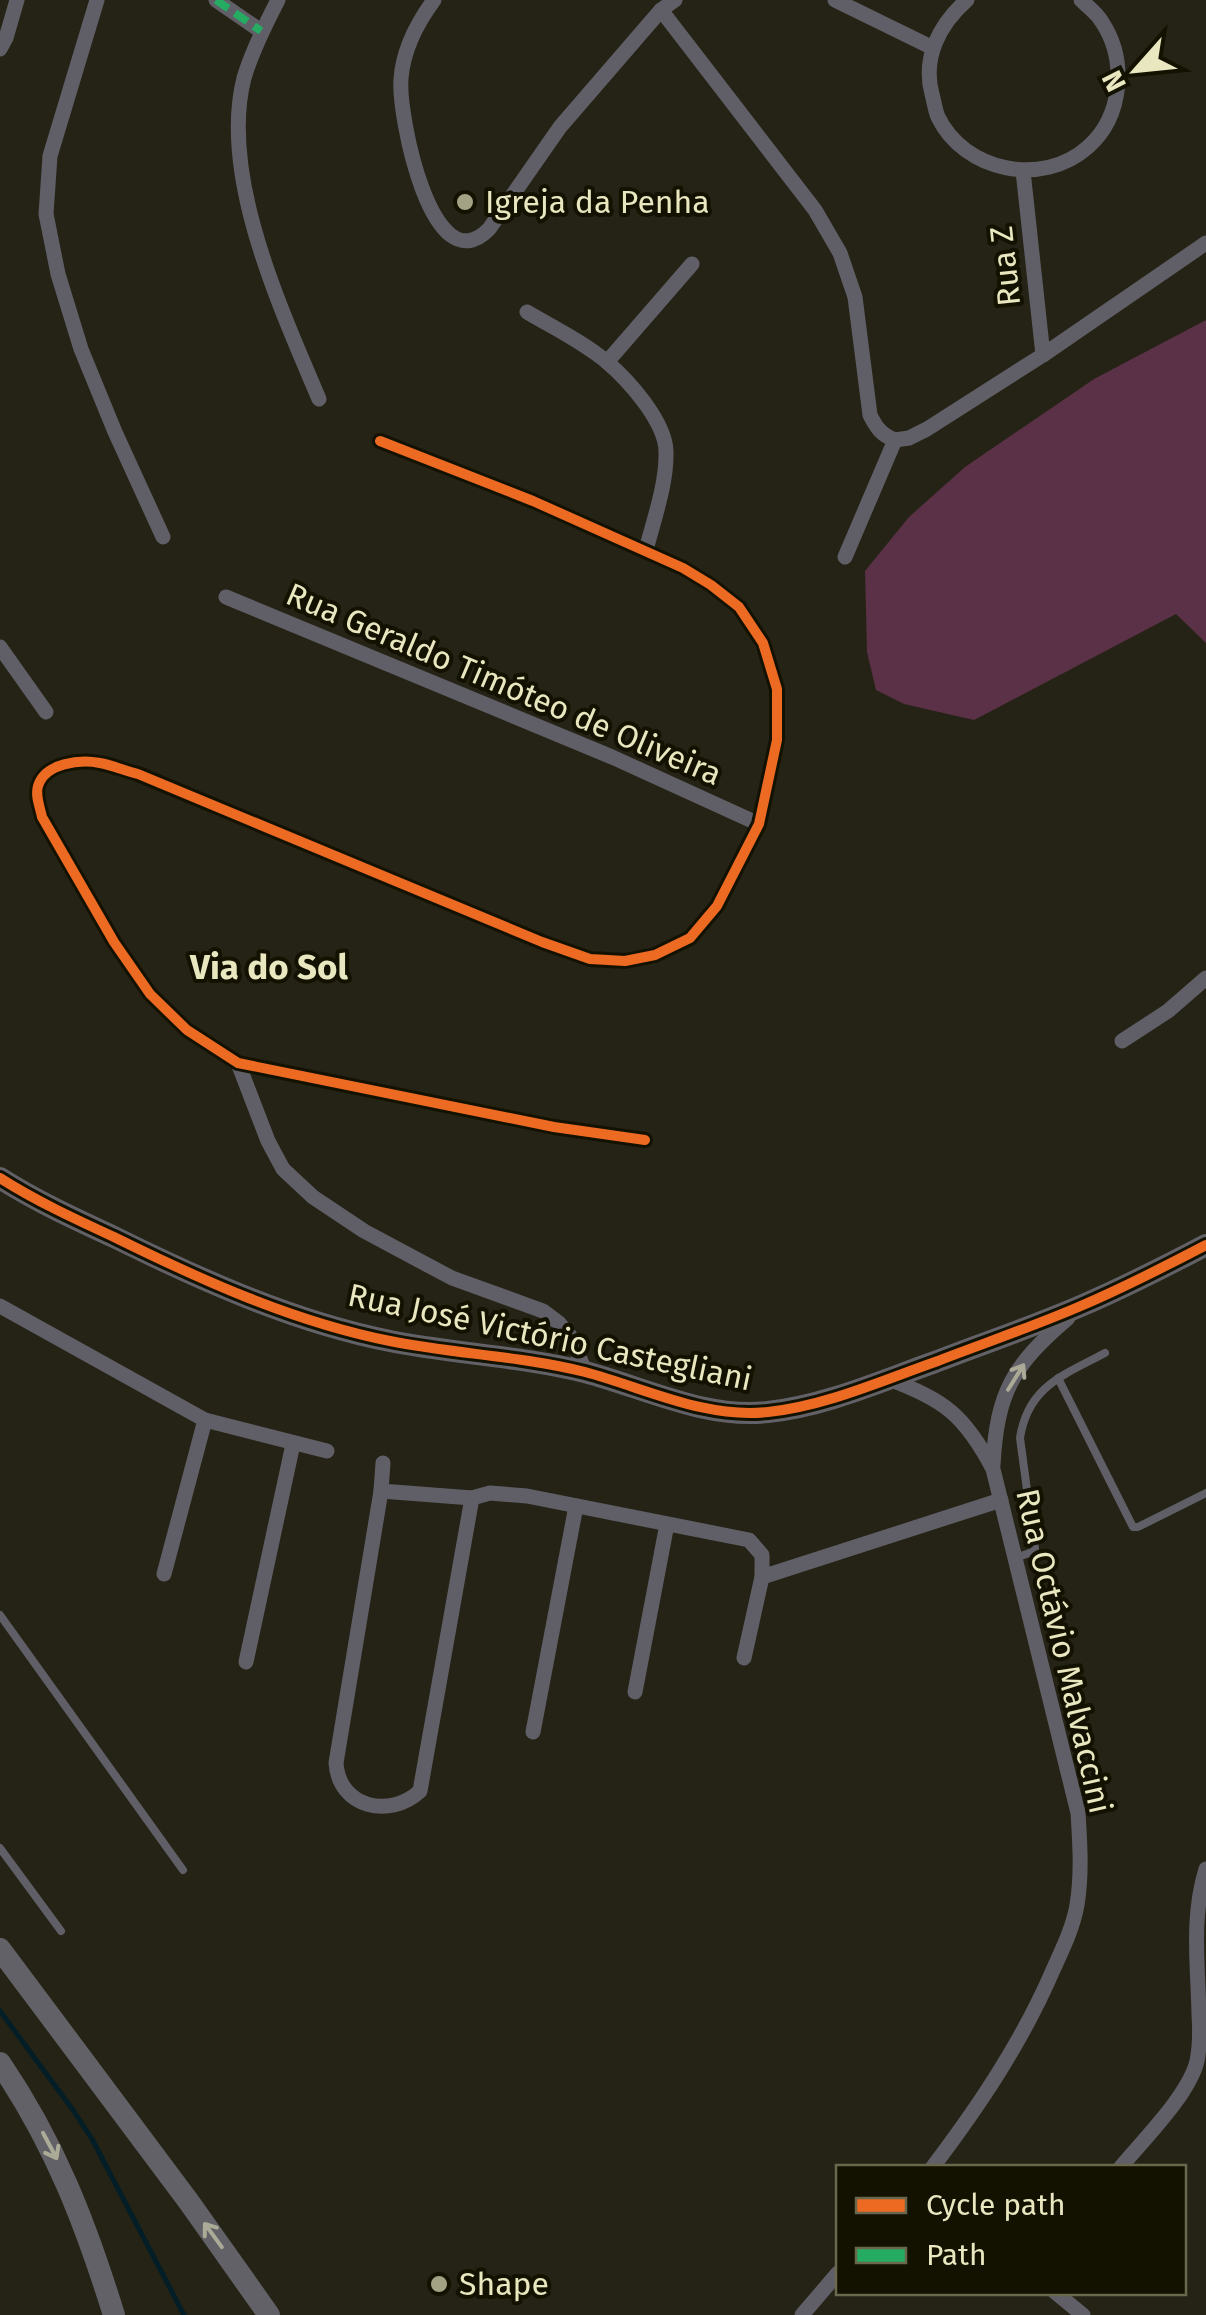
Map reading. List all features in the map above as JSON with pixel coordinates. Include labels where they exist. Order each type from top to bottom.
[{"type":"street","points":[[0,49],[17,0]]},
{"type":"street","points":[[97,0],[50,156],[46,214],[58,274],[81,348],[163,538]]},
{"type":"street","points":[[216,0],[261,31]]},
{"type":"street","points":[[278,0],[261,31],[244,80],[238,132],[245,192],[264,261],[319,399]]},
{"type":"street","points":[[434,0],[407,49],[400,80],[404,122],[417,173],[429,205],[451,238],[460,242],[479,239],[489,229],[560,126],[668,5],[815,210],[840,253],[855,297],[870,415],[877,428],[894,440],[927,429],[1206,243]]},
{"type":"street","points":[[835,0],[932,48]]},
{"type":"street","points":[[967,0],[948,16],[932,48],[929,83],[938,117],[959,145],[988,164],[1023,171],[1058,166],[1088,148],[1109,120],[1119,86],[1116,51],[1101,19],[1081,0]]},
{"type":"street","name":"Rua Z","points":[[1023,171],[1043,355]]},
{"type":"street","points":[[607,362],[692,264]]},
{"type":"street","points":[[528,312],[607,362],[662,430],[666,450],[646,550]]},
{"type":"street","points":[[845,557],[894,440]]},
{"type":"street","points":[[380,442],[533,501],[683,568],[738,607],[764,642],[777,688],[777,740],[759,824],[718,906],[690,938],[640,958],[590,959],[138,774],[99,762],[72,762],[50,770],[38,783],[42,817],[114,942],[150,994],[187,1030],[238,1063],[554,1128],[645,1140]]},
{"type":"street","name":"Rua Geraldo Timóteo de Oliveira","points":[[226,597],[612,757],[759,824]]},
{"type":"street","points":[[0,647],[46,712]]},
{"type":"street","points":[[1122,1041],[1206,978]]},
{"type":"street","points":[[238,1063],[268,1141],[283,1168],[312,1197],[364,1231],[452,1278],[543,1311],[570,1336],[586,1372]]},
{"type":"street","name":"Rua José Victório Castegliani","points":[[0,1178],[28,1196],[162,1260],[256,1300],[324,1323],[388,1341],[586,1372],[725,1412],[765,1413],[804,1406],[888,1379],[1081,1307],[1206,1246]]},
{"type":"street","points":[[0,1306],[205,1420],[326,1451]]},
{"type":"street","name":"Rua Octávio Malvaccini","points":[[992,1468],[995,1428],[1013,1378],[1052,1332],[1081,1307]]},
{"type":"street","name":"Rua Octávio Malvaccini","points":[[888,1379],[943,1404],[964,1422],[992,1468],[1078,1813],[1082,1860],[1076,1907],[1042,1994],[1006,2062],[934,2165]]},
{"type":"street","points":[[164,1574],[205,1420]]},
{"type":"street","points":[[246,1662],[294,1444]]},
{"type":"street","points":[[383,1464],[336,1763],[343,1790],[358,1800],[382,1807],[410,1801],[420,1791],[472,1498]]},
{"type":"street","points":[[381,1491],[472,1498],[490,1493],[527,1496],[749,1540],[762,1555],[762,1577],[744,1658]]},
{"type":"street","points":[[762,1577],[1000,1500]]},
{"type":"street","points":[[533,1732],[576,1506]]},
{"type":"street","points":[[635,1692],[667,1524]]},
{"type":"street","points":[[1122,2165],[1178,2096],[1196,2063],[1200,2039],[1195,1932],[1198,1894],[1206,1869]]},
{"type":"street","points":[[0,1949],[269,2315]]},
{"type":"street","points":[[0,2062],[62,2168],[114,2315]]},
{"type":"street","points":[[802,2315],[836,2275]]},
{"type":"street","points":[[1059,2295],[1084,2315]]},
{"type":"lane","points":[[1016,1558],[1036,1548],[1020,1438],[1022,1422],[1041,1391],[1105,1353]]},
{"type":"lane","points":[[1058,1378],[1133,1526],[1138,1528],[1206,1493]]},
{"type":"lane","points":[[0,1615],[183,1870]]},
{"type":"lane","points":[[0,1848],[62,1932]]},
{"type":"shaded area","points":[[1206,320],[1206,643],[1176,614],[974,720],[904,704],[876,690],[867,652],[865,571],[909,517],[965,467],[1094,379]]},
{"type":"waterway","points":[[0,2011],[92,2139],[184,2315]]},
{"type":"marked path","points":[[216,0],[261,31]]},
{"type":"cycle path","points":[[380,441],[533,501],[683,568],[739,607],[763,643],[777,689],[777,740],[759,824],[717,906],[690,938],[655,955],[625,961],[590,959],[138,774],[100,763],[73,762],[48,772],[37,790],[42,817],[114,942],[150,994],[187,1030],[238,1063],[554,1127],[645,1140]]},
{"type":"cycle path","points":[[0,1178],[180,1269],[319,1323],[390,1341],[585,1372],[698,1407],[745,1413],[811,1404],[873,1385],[1065,1313],[1206,1245]]},
{"type":"place","name":"Igreja da Penha","points":[[465,202]]},
{"type":"place","name":"Shape","points":[[439,2284]]},
{"type":"district","name":"Via do Sol","points":[[269,967]]}]
